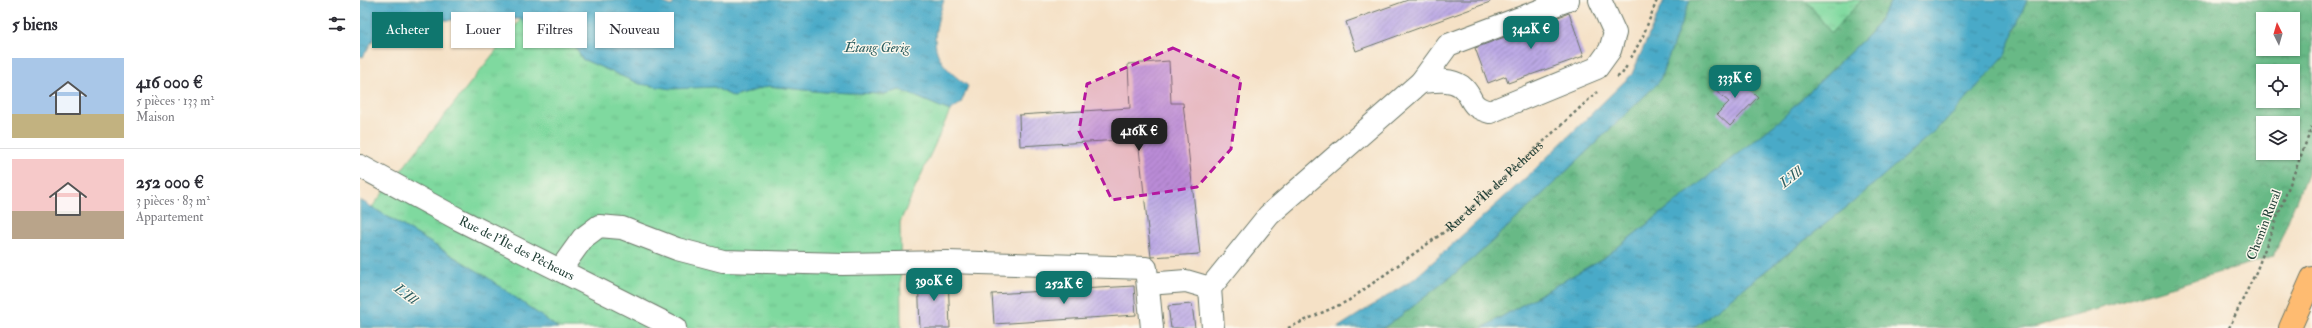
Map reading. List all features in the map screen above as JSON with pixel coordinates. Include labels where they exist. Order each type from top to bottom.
[{"type":"highway","points":[[2290,328],[2312,278]]},
{"type":"street","points":[[1213,328],[1210,288],[1269,215],[1421,82],[1448,45],[1568,0]]},
{"type":"street","points":[[1421,82],[1445,80],[1461,86],[1477,108],[1490,112],[1597,68],[1610,50],[1615,33],[1600,0]]},
{"type":"street","name":"Rue de l'Île des Pêcheurs","points":[[360,166],[458,219],[675,328]]},
{"type":"street","points":[[560,270],[583,238],[599,226],[622,228],[677,249],[723,261],[843,264],[947,262],[1146,268],[1152,328]]},
{"type":"street","points":[[1148,284],[1186,281],[1210,288]]},
{"type":"path","points":[[1611,81],[1622,74],[1643,36],[1657,0]]},
{"type":"path","name":"Rue de l'Île des Pêcheurs","points":[[1288,328],[1348,301],[1451,228],[1600,90]]},
{"type":"path","name":"Chemin Rural","points":[[2229,328],[2256,272],[2312,127]]},
{"type":"highlighted area","points":[[1173,48],[1241,79],[1231,149],[1197,187],[1112,200],[1079,131],[1087,84]]},
{"type":"green space","points":[[1690,0],[1806,0],[1831,33],[1862,0],[1892,0],[1873,30],[1778,122],[1605,257],[1482,328],[1383,328],[1402,315],[1473,259],[1659,82]]},
{"type":"green space","points":[[1806,0],[1862,0],[1831,33]]},
{"type":"green space","points":[[2027,0],[2312,0],[2312,161],[2274,256],[2033,328],[1693,328],[1852,203],[1949,118],[2005,55]]},
{"type":"green space","points":[[523,19],[523,48],[576,48],[582,59],[640,84],[714,87],[734,97],[768,86],[824,92],[884,94],[900,90],[950,111],[900,222],[901,328],[558,328],[484,275],[372,207],[498,48],[515,48],[515,27]]},
{"type":"water","name":"Étang Gerig","points":[[360,0],[656,0],[672,6],[675,0],[944,0],[936,28],[936,49],[946,67],[968,86],[961,103],[950,111],[900,90],[884,94],[824,92],[768,86],[734,97],[714,87],[671,89],[640,84],[582,59],[576,48],[587,48],[587,12],[523,12],[523,22],[521,19],[515,19],[515,12],[451,12],[451,20],[443,20],[443,12],[372,12],[372,42],[363,57],[360,56]]},
{"type":"water","points":[[1664,0],[1690,0],[1659,82],[1473,259],[1402,315],[1383,328],[1337,328],[1414,279],[1532,172],[1632,74]]},
{"type":"water","name":"L'Ill","points":[[1892,0],[2027,0],[2005,55],[1949,118],[1852,203],[1693,328],[1482,328],[1605,257],[1778,122],[1873,30]]},
{"type":"water","name":"L'Ill","points":[[360,200],[484,275],[558,328],[360,328]]},
{"type":"building","points":[[1408,0],[1490,0],[1490,2],[1356,51],[1346,22]]},
{"type":"building","points":[[1569,13],[1584,56],[1508,83],[1506,76],[1488,83],[1475,48]]},
{"type":"building","points":[[1169,61],[1171,103],[1183,103],[1200,254],[1151,257],[1138,139],[1020,146],[1019,115],[1130,108],[1128,64]]},
{"type":"building","points":[[1733,73],[1758,97],[1730,126],[1717,114],[1729,102],[1716,91]]},
{"type":"building","points":[[918,275],[948,275],[950,328],[920,328]]},
{"type":"building","points":[[1134,286],[1136,315],[994,324],[992,294]]},
{"type":"building","points":[[1192,304],[1195,328],[1171,328],[1168,306]]}]
